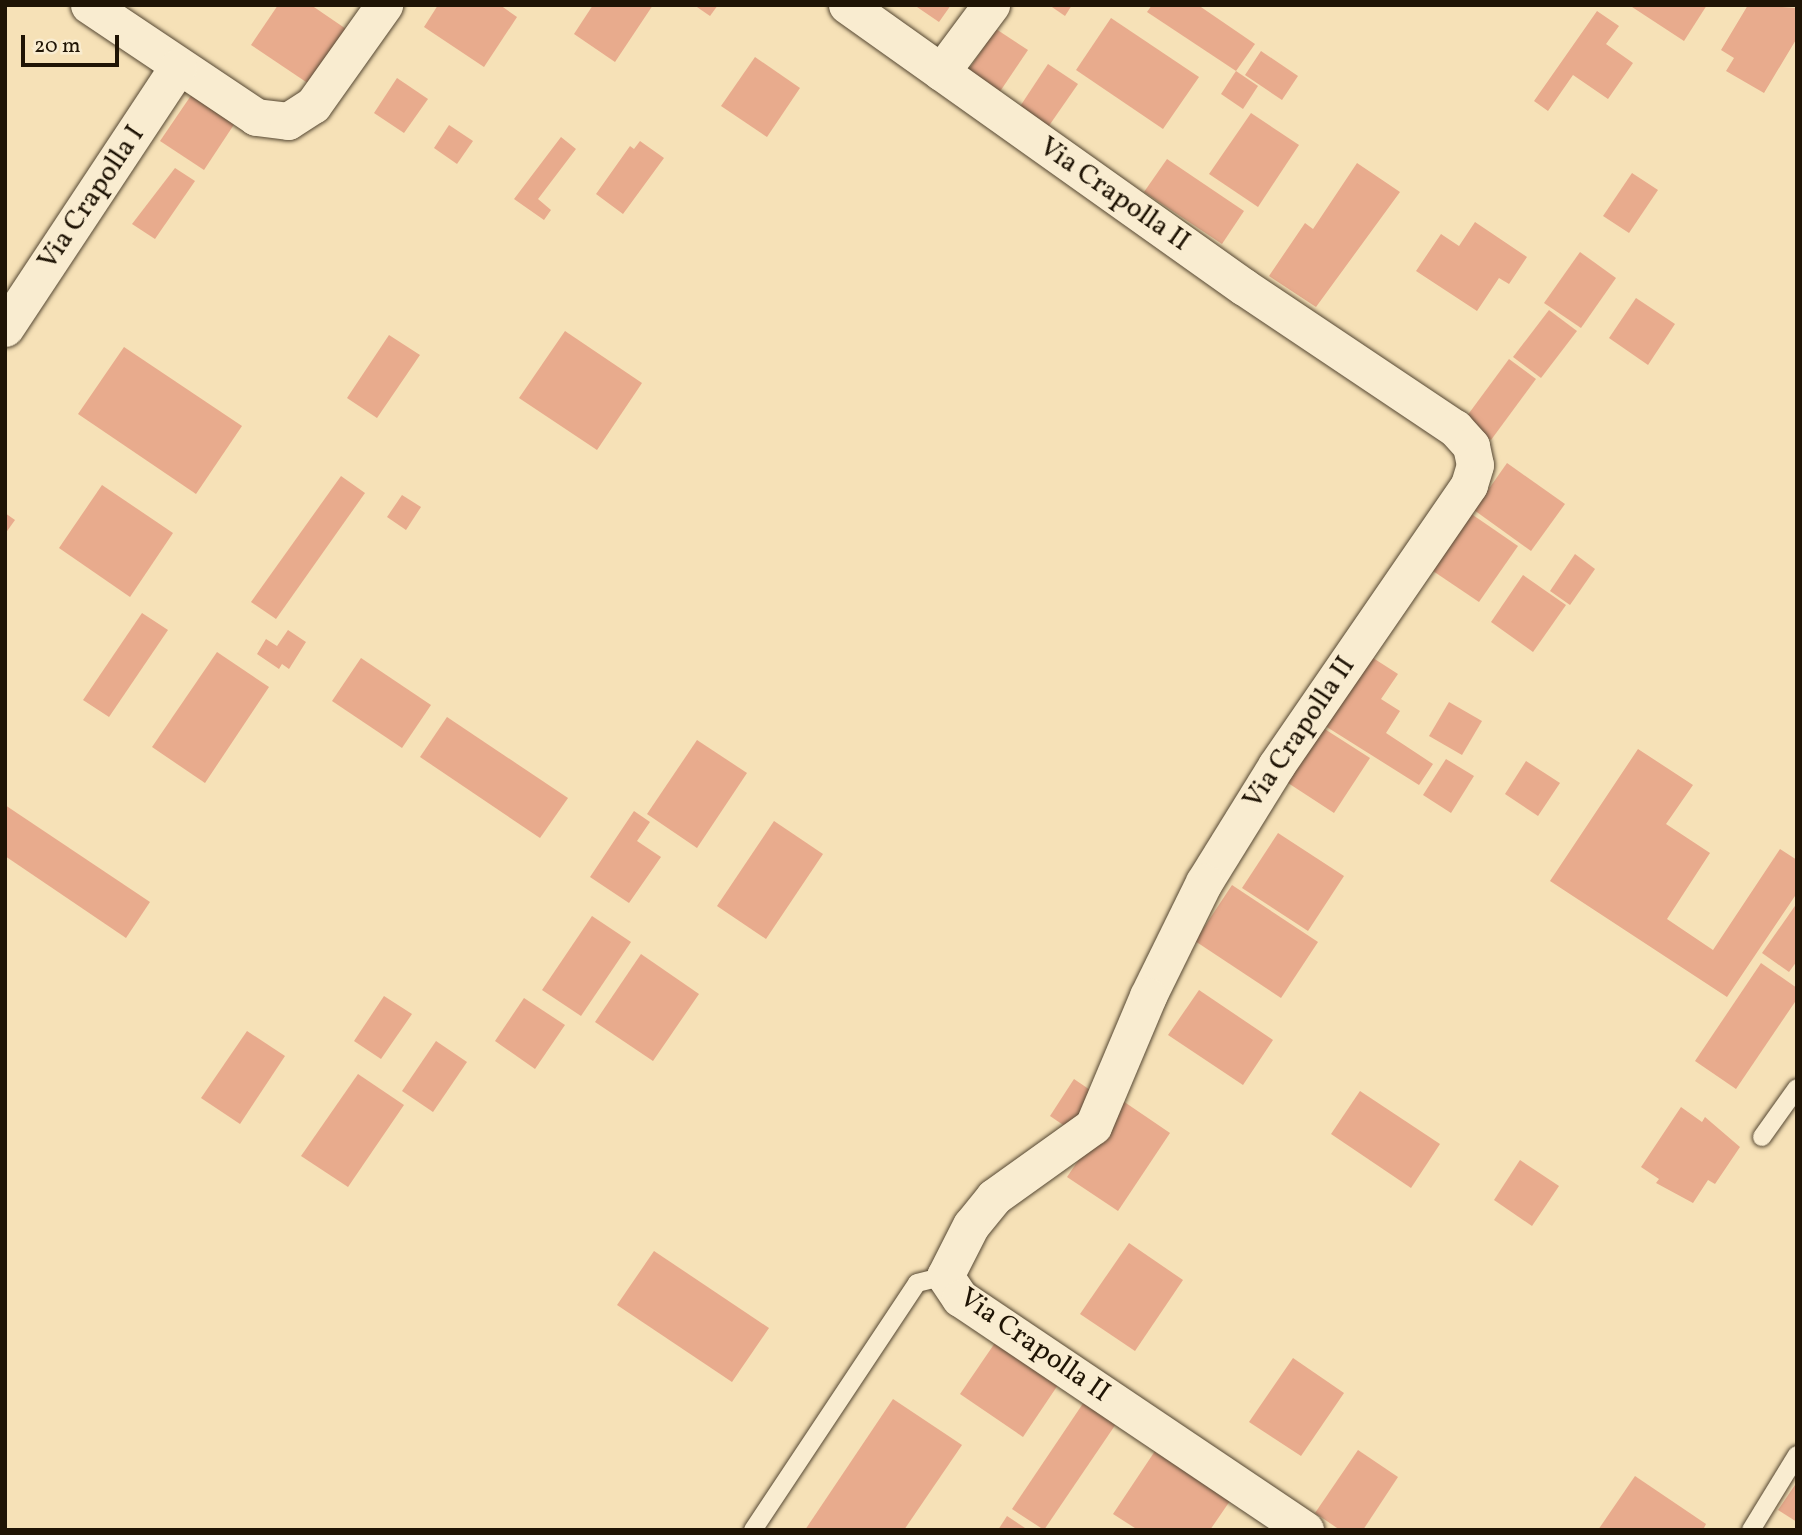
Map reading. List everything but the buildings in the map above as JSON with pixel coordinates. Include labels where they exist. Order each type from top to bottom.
[{"type":"street","points":[[89,5],[256,117],[288,121],[313,106],[384,5]]},
{"type":"street","name":"Via Crapolla II","points":[[848,5],[1244,287],[1455,428],[1471,446],[1475,465],[1469,485],[1276,766],[1204,882],[1149,996],[1093,1126],[994,1197],[971,1226],[945,1276],[960,1298],[1305,1530]]},
{"type":"street","points":[[941,72],[991,5]]},
{"type":"street","name":"Via Crapolla I","points":[[5,328],[178,67]]},
{"type":"lane","points":[[1762,1137],[1797,1088]]},
{"type":"lane","points":[[753,1530],[917,1283],[945,1276]]},
{"type":"lane","points":[[1751,1530],[1797,1455]]}]
